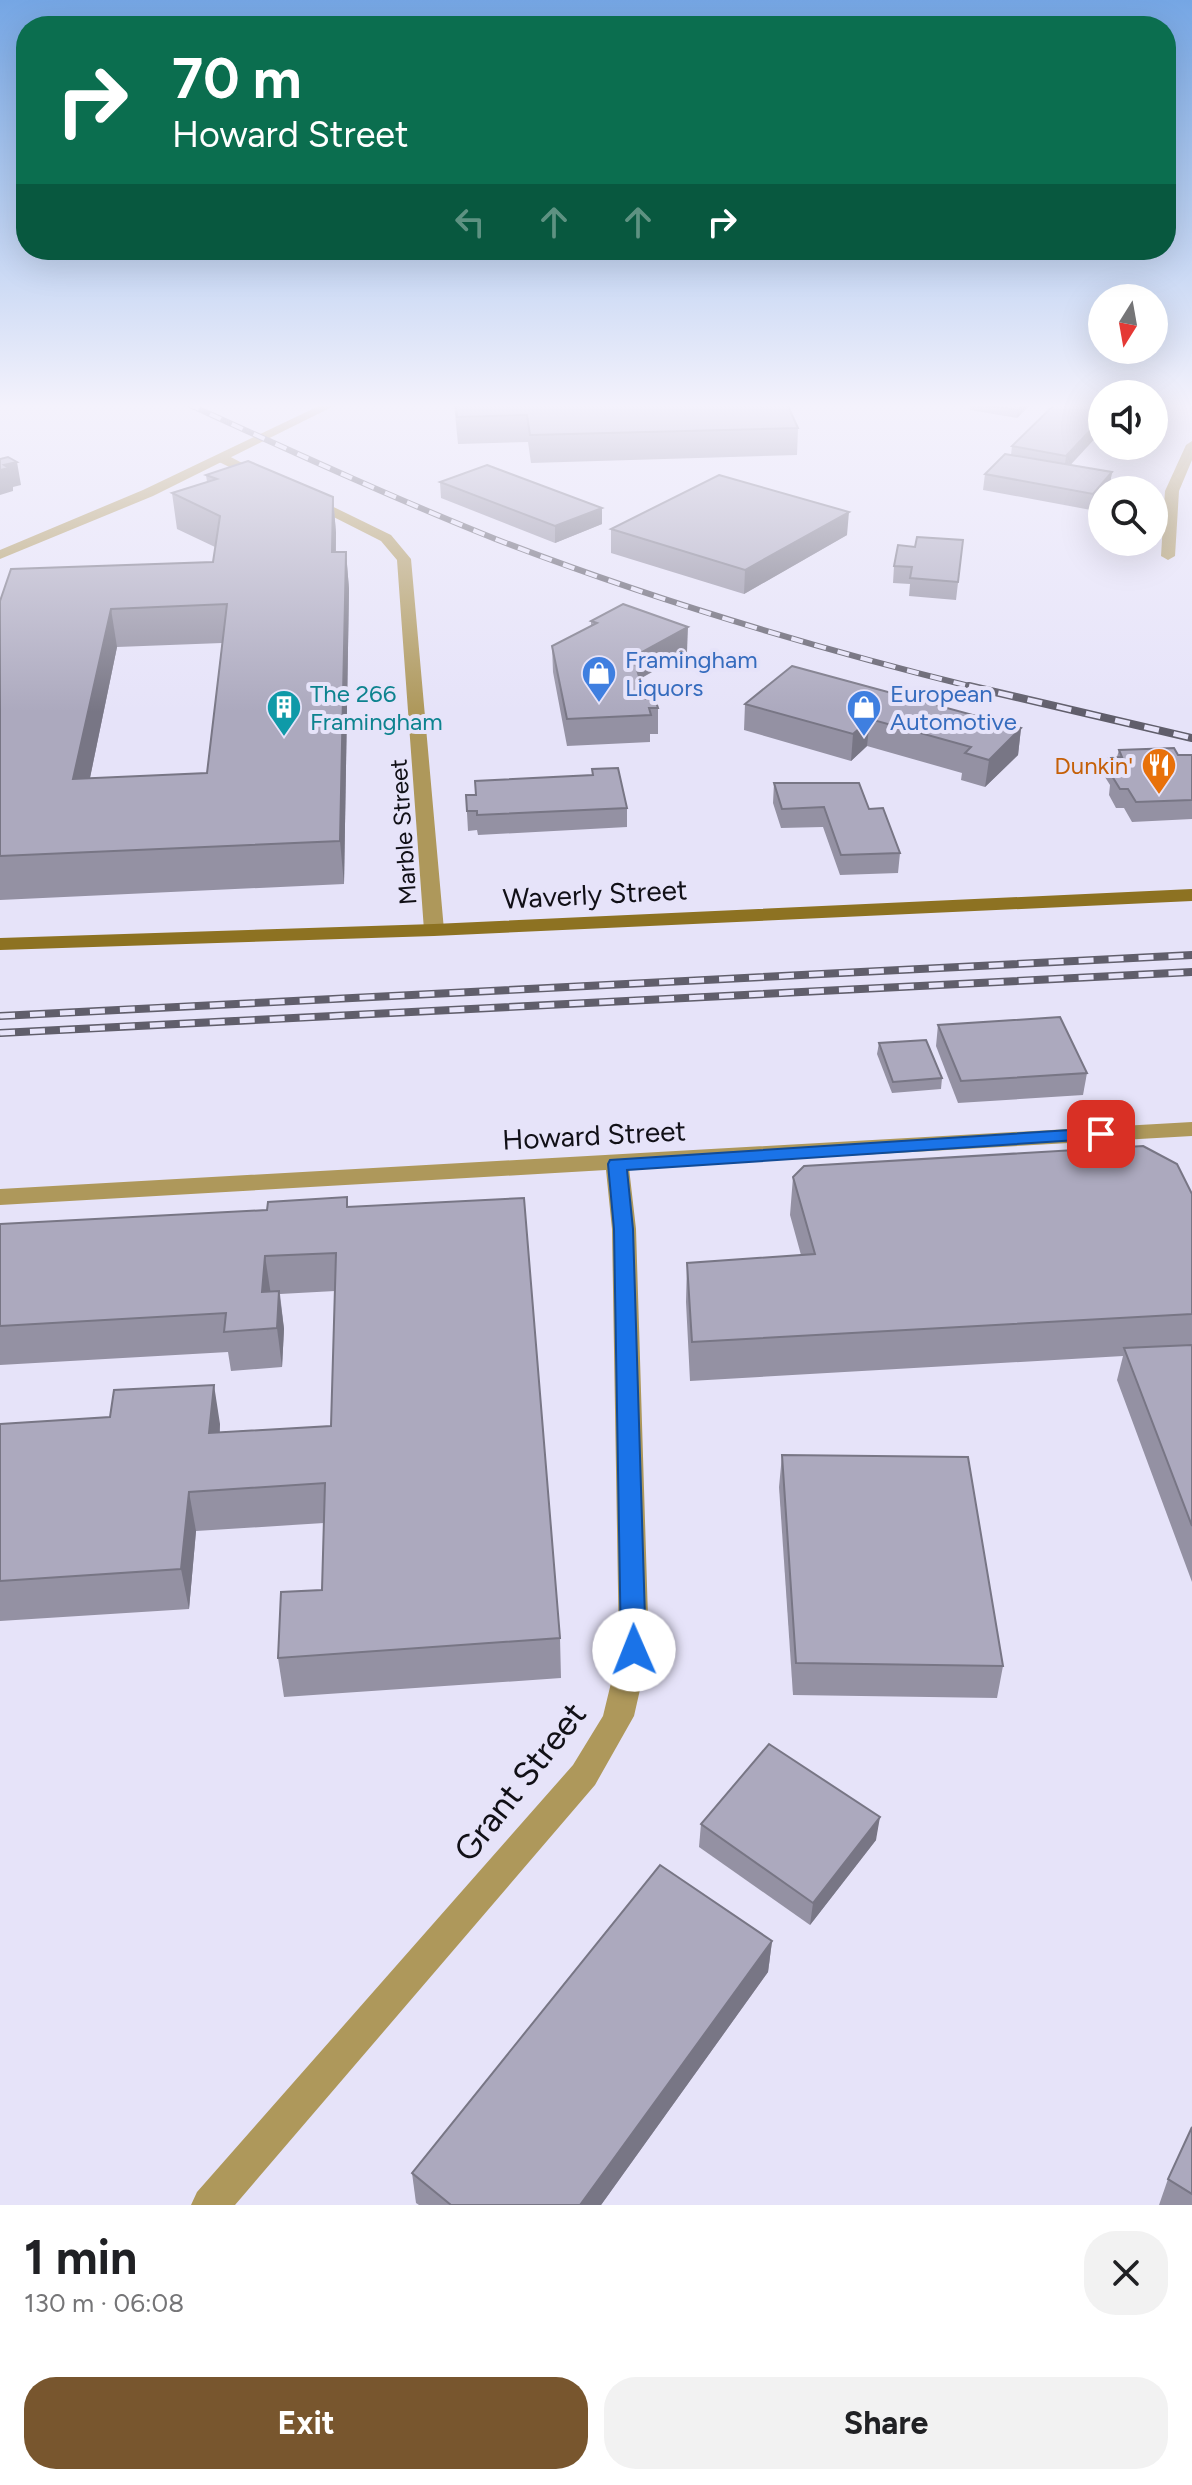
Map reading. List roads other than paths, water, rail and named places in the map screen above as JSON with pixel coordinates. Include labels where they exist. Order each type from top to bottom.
[{"type":"main road","name":"Waverly Street","points":[[0,944],[434,930],[1192,895]]},
{"type":"street","points":[[0,555],[110,507]]},
{"type":"street","name":"Marble Street","points":[[325,507],[379,533],[397,547],[404,559],[434,930]]},
{"type":"street","points":[[1168,556],[1171,507]]},
{"type":"street","name":"Howard Street","points":[[0,1197],[1192,1129]]},
{"type":"street","name":"Grant Street","points":[[210,2205],[584,1775],[616,1726],[627,1699],[634,1650],[624,1229],[617,1164]]},
{"type":"railway","points":[[417,507],[557,562],[735,622],[973,687]]},
{"type":"railway","points":[[973,687],[1192,738]]},
{"type":"railway","points":[[973,687],[977,688]]},
{"type":"railway","points":[[0,1016],[1192,955]]},
{"type":"railway","points":[[0,1033],[1192,972]]},
{"type":"place","name":"Framingham Liquors","points":[[599,704]]},
{"type":"place","name":"The 266 Framingham","points":[[284,738]]},
{"type":"place","name":"European Automotive","points":[[864,738]]},
{"type":"place","name":"Dunkin'","points":[[1159,796]]}]
